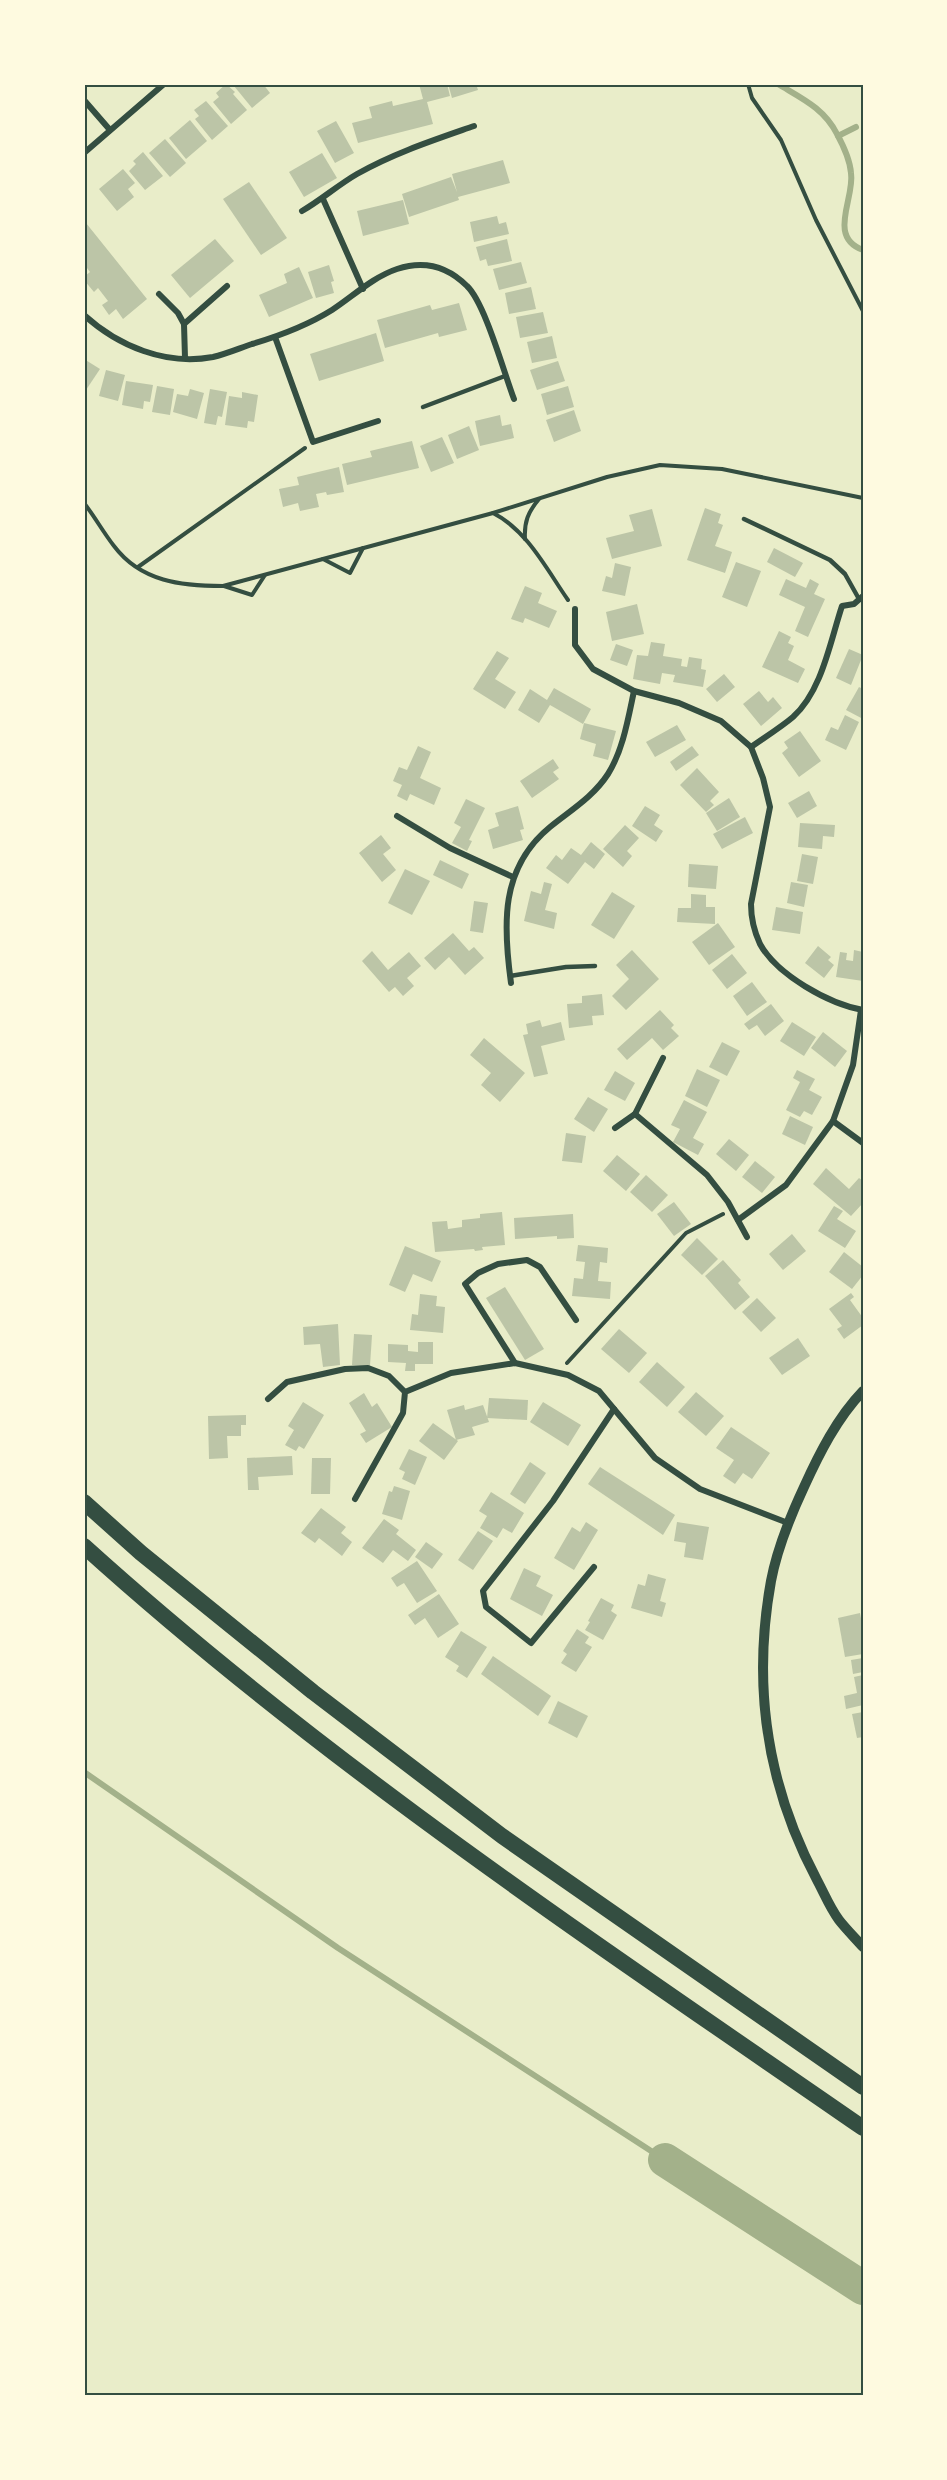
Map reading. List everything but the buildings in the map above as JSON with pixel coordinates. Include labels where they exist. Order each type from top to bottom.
[{"type":"highway","points":[[84,1502],[141,1553],[313,1692],[502,1836],[863,2087]]},
{"type":"highway","points":[[84,1546],[284,1713],[478,1862],[863,2128]]},
{"type":"street","points":[[84,153],[164,84]]},
{"type":"street","points":[[84,100],[111,130]]},
{"type":"street","points":[[302,211],[356,175],[403,151],[474,126]]},
{"type":"street","points":[[323,199],[363,289]]},
{"type":"street","points":[[84,315],[100,330],[132,348],[185,358],[213,357],[275,338],[330,312],[396,269],[424,264],[451,271],[470,288],[482,309],[514,399]]},
{"type":"street","points":[[184,324],[226,286]]},
{"type":"street","points":[[159,294],[178,313],[184,324],[185,358]]},
{"type":"street","points":[[275,338],[313,442],[378,421]]},
{"type":"street","points":[[751,747],[794,716],[810,696],[842,606],[854,604],[861,598]]},
{"type":"street","points":[[575,609],[575,645],[593,669],[634,691],[679,703],[721,721],[751,747],[763,778],[770,807],[751,903],[751,917],[755,931],[761,945],[793,977],[830,1000],[862,1010],[853,1065],[833,1121],[786,1185],[738,1220]]},
{"type":"street","points":[[511,980],[506,908],[513,878],[532,844],[550,827],[582,804],[608,773],[617,756],[634,691]]},
{"type":"street","points":[[397,816],[450,848],[513,878]]},
{"type":"street","points":[[615,1128],[635,1114],[663,1058]]},
{"type":"street","points":[[635,1114],[707,1175],[732,1210],[747,1237]]},
{"type":"street","points":[[833,1121],[863,1143]]},
{"type":"street","points":[[515,1363],[465,1284],[478,1273],[498,1264],[528,1260],[540,1267],[576,1320]]},
{"type":"street","points":[[405,1392],[451,1373],[515,1363],[559,1372],[599,1391],[655,1458],[700,1489],[788,1523]]},
{"type":"street","points":[[268,1399],[287,1382],[345,1369],[368,1368],[389,1376],[405,1392]]},
{"type":"street","points":[[863,1391],[852,1403],[817,1458],[788,1523],[772,1580],[764,1635],[762,1687],[770,1752],[783,1800],[803,1854],[838,1919],[863,1947]]},
{"type":"street","points":[[355,1499],[403,1413],[405,1392]]},
{"type":"street","points":[[594,1567],[531,1643],[486,1607],[483,1591],[553,1501],[614,1409]]},
{"type":"lane","points":[[423,407],[505,376]]},
{"type":"lane","points":[[744,519],[830,560],[845,574],[861,598]]},
{"type":"lane","points":[[511,980],[566,967],[595,966]]},
{"type":"path","points":[[748,84],[752,98],[781,140],[816,220],[863,311]]},
{"type":"path","points":[[138,568],[313,442]]},
{"type":"path","points":[[84,503],[115,548],[152,577],[196,586],[223,586],[493,513],[607,477],[660,465],[722,469],[863,498]]},
{"type":"path","points":[[525,540],[524,524],[531,508],[540,498]]},
{"type":"path","points":[[493,513],[512,525],[525,540],[575,609]]},
{"type":"path","points":[[322,559],[350,573],[363,547]]},
{"type":"path","points":[[223,586],[252,595],[266,574]]},
{"type":"path","points":[[559,1372],[686,1233],[732,1210]]},
{"type":"waterway","points":[[778,84],[819,110],[832,125],[839,138],[848,158],[851,173],[844,227],[846,236],[852,244],[863,250]]},
{"type":"waterway","points":[[838,136],[856,127]]},
{"type":"waterway","points":[[84,1772],[338,1948],[665,2160]]},
{"type":"waterway","points":[[665,2160],[863,2288]]}]
